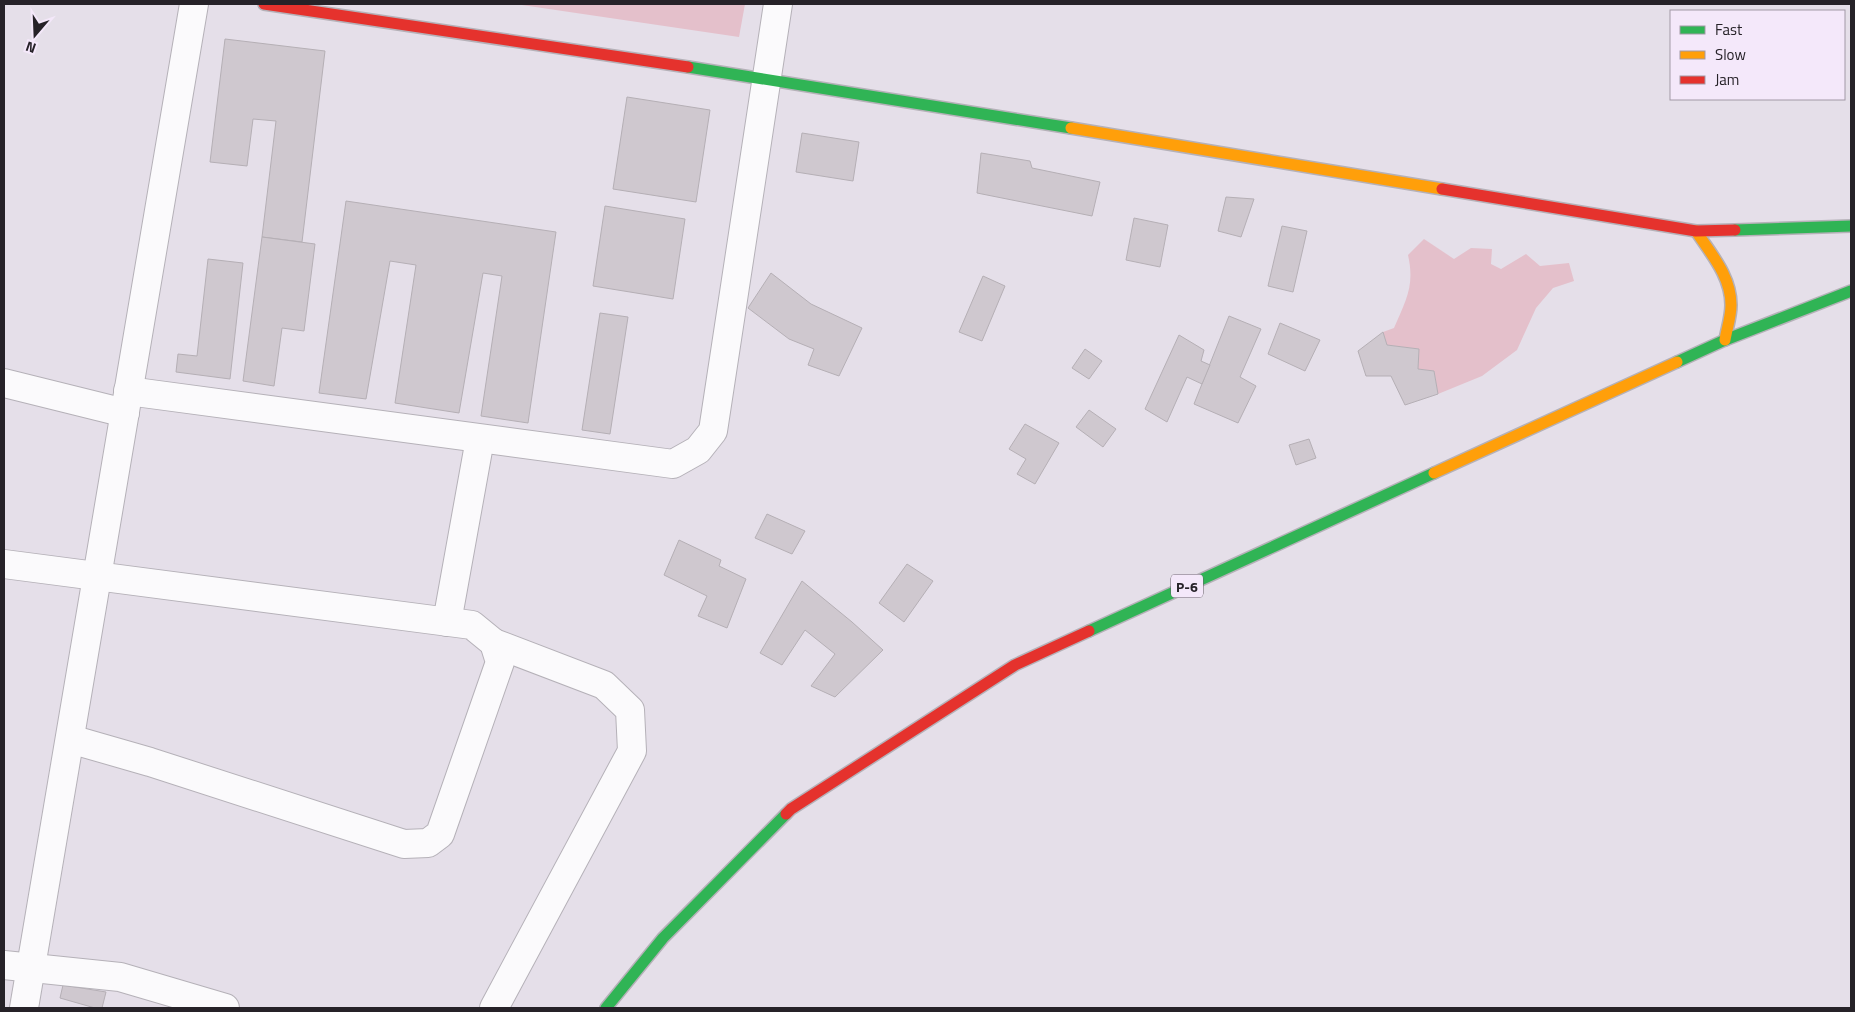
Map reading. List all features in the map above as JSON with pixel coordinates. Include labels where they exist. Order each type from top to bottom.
[{"type":"main road","points":[[264,4],[766,78],[1696,231],[1851,226]]},
{"type":"main road","points":[[1696,231],[1723,274],[1729,291],[1732,304],[1725,340]]},
{"type":"main road","name":"P-6","points":[[606,1008],[663,938],[791,809],[1015,665],[1725,340],[1851,291]]},
{"type":"street","points":[[24,1008],[17,966],[70,739],[194,4]]},
{"type":"street","points":[[4,383],[126,402],[480,438],[673,464],[698,450],[713,431],[778,4]]},
{"type":"street","points":[[447,622],[480,438]]},
{"type":"street","points":[[4,564],[472,625],[494,644],[604,685],[630,710],[632,751],[494,1008]]},
{"type":"street","points":[[70,739],[150,762],[404,844],[428,843],[440,834],[500,662],[494,644]]},
{"type":"street","points":[[17,966],[120,977],[224,1008]]},
{"type":"shaded area","points":[[515,4],[745,4],[739,37]]},
{"type":"shaded area","points":[[1424,239],[1454,259],[1471,248],[1492,249],[1491,264],[1501,269],[1526,254],[1540,266],[1569,263],[1574,281],[1553,288],[1536,308],[1517,350],[1482,376],[1438,394],[1434,371],[1418,369],[1419,349],[1387,345],[1383,332],[1394,328],[1406,301],[1410,284],[1408,255]]},
{"type":"building","points":[[225,39],[325,51],[302,242],[262,237],[276,121],[253,119],[247,166],[210,162]]},
{"type":"building","points":[[627,97],[710,110],[696,202],[613,189]]},
{"type":"building","points":[[802,133],[859,142],[853,181],[796,172]]},
{"type":"building","points":[[981,153],[1030,161],[1032,168],[1100,182],[1092,216],[977,193]]},
{"type":"building","points":[[1226,197],[1254,199],[1241,237],[1218,231]]},
{"type":"building","points":[[346,201],[556,232],[528,423],[481,416],[502,276],[483,273],[459,413],[395,403],[416,265],[390,261],[366,399],[319,393]]},
{"type":"building","points":[[605,206],[685,219],[673,299],[593,286]]},
{"type":"building","points":[[1134,218],[1168,225],[1160,267],[1126,260]]},
{"type":"building","points":[[1282,226],[1307,231],[1293,292],[1268,286]]},
{"type":"building","points":[[262,237],[315,244],[304,331],[282,328],[274,386],[243,381]]},
{"type":"building","points":[[208,259],[243,263],[230,379],[176,372],[178,354],[197,356]]},
{"type":"building","points":[[771,273],[811,304],[862,328],[839,376],[808,365],[814,349],[789,339],[748,308]]},
{"type":"building","points":[[983,276],[1005,286],[982,341],[959,332]]},
{"type":"building","points":[[600,313],[628,317],[610,434],[582,430]]},
{"type":"building","points":[[1229,316],[1261,329],[1240,377],[1256,386],[1238,423],[1194,404]]},
{"type":"building","points":[[1280,323],[1320,340],[1305,371],[1268,354]]},
{"type":"building","points":[[1383,332],[1387,345],[1419,349],[1418,369],[1434,371],[1438,394],[1405,405],[1391,376],[1366,376],[1358,351]]},
{"type":"building","points":[[1179,335],[1204,350],[1201,361],[1210,365],[1202,384],[1187,377],[1167,422],[1145,409]]},
{"type":"building","points":[[1085,349],[1102,361],[1089,379],[1072,368]]},
{"type":"building","points":[[1089,410],[1116,429],[1103,447],[1076,427]]},
{"type":"building","points":[[1025,424],[1059,443],[1035,484],[1017,474],[1026,459],[1009,449]]},
{"type":"building","points":[[1309,439],[1316,458],[1296,465],[1289,445]]},
{"type":"building","points":[[767,514],[805,531],[792,554],[755,538]]},
{"type":"building","points":[[679,540],[721,560],[719,566],[746,579],[727,628],[698,616],[707,596],[664,575]]},
{"type":"building","points":[[907,564],[933,581],[904,622],[879,603]]},
{"type":"building","points":[[802,581],[883,650],[835,697],[811,686],[835,654],[805,630],[782,665],[760,653]]},
{"type":"building","points":[[63,985],[106,992],[102,1008],[95,1008],[60,998]]},
{"type":"traffic: fast","points":[[688,67],[1071,128]]},
{"type":"traffic: fast","points":[[1735,230],[1851,226]]},
{"type":"traffic: fast","points":[[1677,362],[1725,340],[1851,291]]},
{"type":"traffic: fast","points":[[1089,631],[1434,473]]},
{"type":"traffic: fast","points":[[606,1008],[663,938],[786,814]]},
{"type":"traffic: slow","points":[[1071,128],[1442,189]]},
{"type":"traffic: slow","points":[[1696,231],[1719,266],[1728,284],[1731,309],[1725,340]]},
{"type":"traffic: slow","points":[[1434,473],[1677,362]]},
{"type":"traffic: jam","points":[[264,4],[688,67]]},
{"type":"traffic: jam","points":[[1442,189],[1696,231],[1735,230]]},
{"type":"traffic: jam","points":[[786,814],[1015,665],[1089,631]]}]
